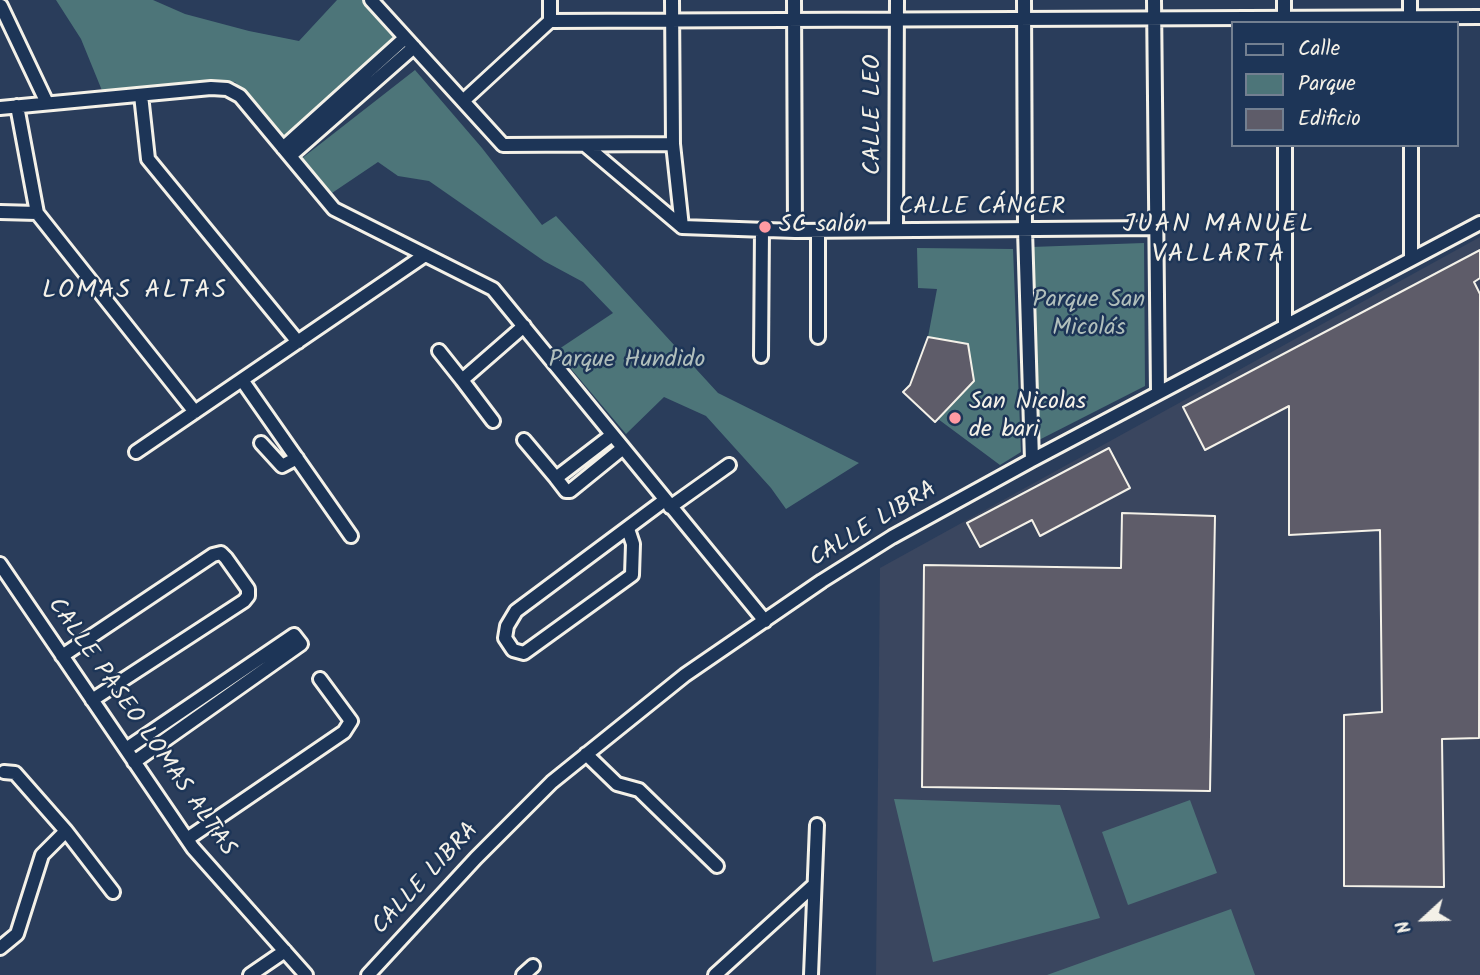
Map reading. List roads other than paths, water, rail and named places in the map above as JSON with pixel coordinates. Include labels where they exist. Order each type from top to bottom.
[{"type":"street","points":[[371,0],[503,145],[673,144]]},
{"type":"street","points":[[550,0],[550,21]]},
{"type":"street","points":[[672,0],[673,144],[682,227]]},
{"type":"street","points":[[794,0],[795,231]]},
{"type":"street","name":"CALLE LEO","points":[[896,230],[897,0]]},
{"type":"street","points":[[1024,0],[1025,230],[1032,460]]},
{"type":"street","points":[[1154,0],[1158,393]]},
{"type":"street","points":[[1284,0],[1284,20]]},
{"type":"street","points":[[1410,0],[1410,20]]},
{"type":"street","points":[[1,6],[47,103]]},
{"type":"street","points":[[463,101],[550,21],[1410,20],[1480,17]]},
{"type":"street","points":[[286,152],[410,42]]},
{"type":"street","points":[[0,108],[211,88],[227,89],[240,96],[334,209],[494,289],[765,621]]},
{"type":"street","points":[[141,95],[148,159],[298,342]]},
{"type":"street","points":[[17,106],[37,214],[195,412]]},
{"type":"street","points":[[585,145],[682,227]]},
{"type":"street","points":[[1285,147],[1285,325]]},
{"type":"street","points":[[1411,147],[1411,258]]},
{"type":"street","points":[[0,212],[37,214]]},
{"type":"street","name":"CALLE LIBRA","points":[[368,975],[524,808],[586,754],[685,675],[822,581],[892,537],[1032,460],[1480,223]]},
{"type":"street","name":"CALLE CÁNCER","points":[[682,227],[795,231],[1157,229]]},
{"type":"street","points":[[761,356],[762,230]]},
{"type":"street","points":[[818,231],[818,337]]},
{"type":"street","points":[[136,452],[425,255]]},
{"type":"street","points":[[462,380],[524,326]]},
{"type":"street","points":[[439,351],[494,421]]},
{"type":"street","points":[[242,380],[351,536]]},
{"type":"street","points":[[556,478],[612,435]]},
{"type":"street","points":[[524,440],[566,491],[570,492],[623,448]]},
{"type":"street","points":[[261,443],[282,466],[297,458]]},
{"type":"street","points":[[628,529],[633,544],[632,575],[524,653],[513,650],[505,638],[507,626],[516,611],[628,529],[729,465]]},
{"type":"street","points":[[62,656],[213,555],[221,554],[226,558],[248,589],[248,596],[244,601],[92,699]]},
{"type":"street","name":"CALLE PASEO LOMAS ALTAS","points":[[1,567],[187,839],[306,975]]},
{"type":"street","points":[[126,749],[294,635],[301,644],[134,762]]},
{"type":"street","points":[[187,839],[344,732],[351,721],[320,678]]},
{"type":"street","points":[[586,754],[617,784],[639,790],[718,866]]},
{"type":"street","points":[[4,772],[15,773],[66,831],[113,892]]},
{"type":"street","points":[[811,975],[817,825]]},
{"type":"street","points":[[0,948],[17,934],[42,855],[66,831]]},
{"type":"street","points":[[715,975],[813,886]]},
{"type":"street","points":[[250,975],[285,951]]},
{"type":"street","points":[[523,975],[533,966]]},
{"type":"place","name":"SC salón","points":[[765,227]]},
{"type":"place","name":"San Nicolas de bari","points":[[955,418]]},
{"type":"district","name":"JUAN MANUEL VALLARTA","points":[[1219,242]]},
{"type":"district","name":"LOMAS ALTAS","points":[[135,293]]},
{"type":"park label","name":"Parque San Micolás","points":[[1089,316]]},
{"type":"park label","name":"Parque Hundido","points":[[627,362]]}]
